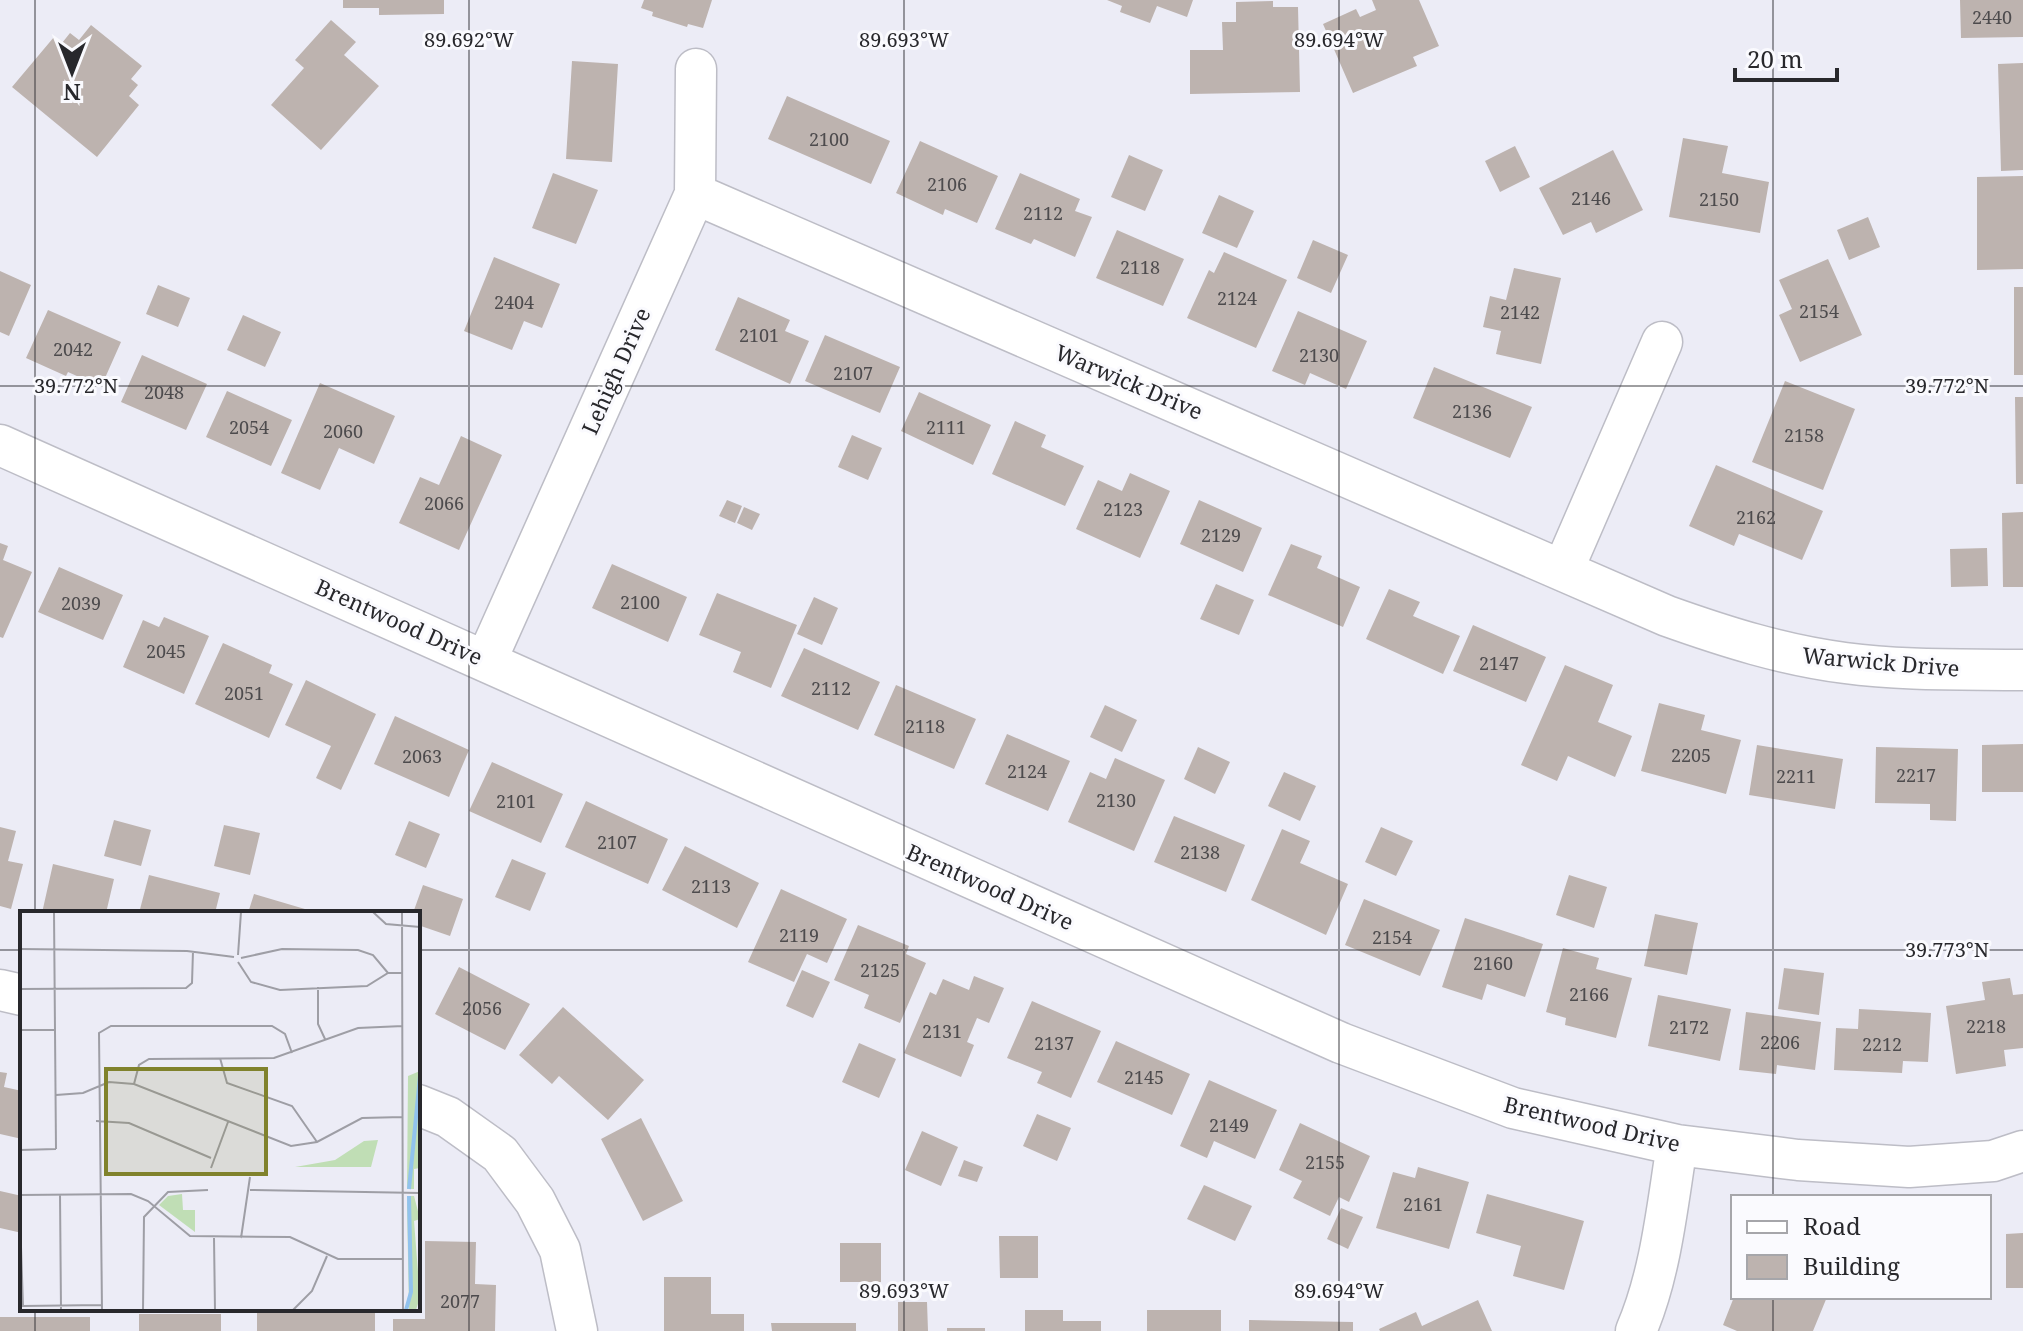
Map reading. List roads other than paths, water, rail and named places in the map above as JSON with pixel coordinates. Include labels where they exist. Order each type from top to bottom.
[{"type":"street","name":"Lehigh Drive","points":[[486,661],[695,194],[696,69]]},
{"type":"street","name":"Warwick Drive","points":[[695,194],[1707,631],[1799,656],[1907,669],[2023,670]]},
{"type":"street","points":[[1563,570],[1662,342]]},
{"type":"street","name":"Brentwood Drive","points":[[0,445],[1341,1043],[1513,1108],[1677,1145],[1798,1160],[1909,1167],[1993,1161],[2023,1151]]},
{"type":"street","points":[[0,990],[20,995]]},
{"type":"street","points":[[420,1106],[448,1117],[500,1154],[535,1201],[560,1250],[577,1331]]},
{"type":"street","points":[[1636,1331],[1647,1305],[1657,1262],[1677,1145]]}]
